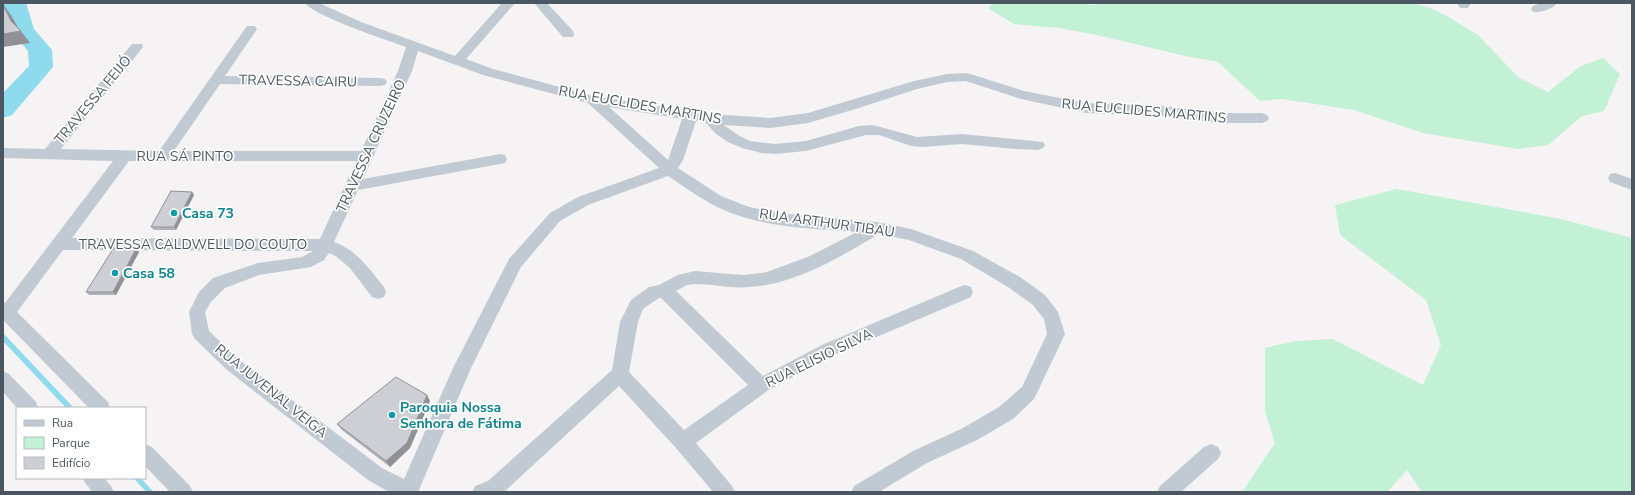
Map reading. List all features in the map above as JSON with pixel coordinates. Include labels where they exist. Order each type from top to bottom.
[{"type":"street","name":"RUA EUCLIDES MARTINS","points":[[312,3],[317,7],[357,25],[488,72],[593,100],[690,117],[770,122],[808,118],[933,80],[967,77],[1021,95],[1086,108],[1163,111],[1218,118],[1262,118]]},
{"type":"street","points":[[457,60],[509,3]]},
{"type":"street","points":[[540,3],[568,34]]},
{"type":"street","points":[[1538,9],[1551,3]]},
{"type":"street","points":[[164,155],[251,29]]},
{"type":"street","name":"TRAVESSA CRUZEIRO","points":[[326,245],[405,71],[413,45]]},
{"type":"street","name":"TRAVESSA FEIJÓ","points":[[49,154],[138,46]]},
{"type":"street","name":"TRAVESSA CAIRU","points":[[216,80],[380,82]]},
{"type":"street","name":"RUA ARTHUR TIBAU","points":[[593,100],[670,170],[716,200],[746,212],[778,219],[877,228],[911,235],[967,255],[1014,282],[1039,300],[1052,317],[1056,334],[1028,393],[1006,413],[970,434],[920,457],[861,492]]},
{"type":"street","points":[[408,492],[462,368],[515,263],[555,217],[583,201],[670,170],[676,160],[690,117]]},
{"type":"street","points":[[710,119],[724,135],[741,144],[757,148],[782,149],[803,147],[822,143],[855,131],[866,130],[884,132],[919,142],[958,139],[1008,144],[1038,145]]},
{"type":"street","name":"RUA SÁ PINTO","points":[[3,153],[126,156],[367,156]]},
{"type":"street","points":[[100,407],[5,311],[61,244],[126,156]]},
{"type":"street","points":[[353,186],[500,159]]},
{"type":"street","points":[[1615,178],[1632,185]]},
{"type":"street","points":[[493,490],[620,374],[629,322],[637,305],[651,294],[662,291],[685,279],[696,278],[751,281],[773,276],[814,261],[877,228]]},
{"type":"street","name":"TRAVESSA CALDWELL DO COUTO","points":[[61,244],[326,245]]},
{"type":"street","points":[[326,245],[336,248],[351,258],[378,292]]},
{"type":"street","name":"RUA JUVENAL VEIGA","points":[[326,245],[318,256],[305,263],[291,266],[258,269],[219,283],[205,297],[197,312],[201,334],[232,364],[375,474],[408,492]]},
{"type":"street","points":[[662,291],[666,292],[760,386]]},
{"type":"street","name":"RUA ELISIO SILVA","points":[[683,442],[760,386],[828,350],[965,292]]},
{"type":"street","points":[[620,374],[683,442],[725,492]]},
{"type":"street","points":[[3,379],[28,407]]},
{"type":"street","points":[[1167,492],[1211,453]]},
{"type":"street","points":[[146,454],[183,492]]},
{"type":"street","points":[[93,479],[104,492]]},
{"type":"green space","points":[[993,3],[1074,3],[1095,5],[1100,3],[1413,3],[1430,8],[1445,15],[1478,35],[1518,77],[1548,92],[1581,66],[1603,58],[1620,74],[1604,111],[1582,116],[1548,145],[1518,149],[1423,133],[1354,110],[1282,99],[1260,101],[1218,62],[1190,57],[1097,35],[1059,28],[1014,24],[988,8]]},
{"type":"green space","points":[[1397,189],[1561,219],[1632,238],[1632,492],[1422,492],[1407,470],[1388,491],[1242,492],[1275,443],[1265,411],[1265,348],[1296,341],[1332,339],[1423,385],[1441,345],[1426,300],[1340,235],[1335,205]]},
{"type":"building","points":[[3,5],[11,21],[21,31],[3,34]]},
{"type":"building","name":"Casa 73","points":[[171,191],[192,192],[174,227],[151,227]]},
{"type":"building","name":"Casa 58","points":[[113,249],[136,249],[113,292],[86,292]]},
{"type":"building","name":"Paroquia Nossa Senhora de Fátima","points":[[396,377],[427,395],[407,443],[386,461],[337,424]]},
{"type":"waterway","points":[[3,109],[41,67],[40,50],[23,31],[14,3]]},
{"type":"waterway","points":[[3,337],[69,407]]},
{"type":"waterway","points":[[138,479],[150,492]]},
{"type":"place","name":"Casa 73","points":[[174,213]]},
{"type":"place","name":"Casa 58","points":[[115,273]]},
{"type":"place","name":"Paroquia Nossa Senhora de Fátima","points":[[392,415]]}]
